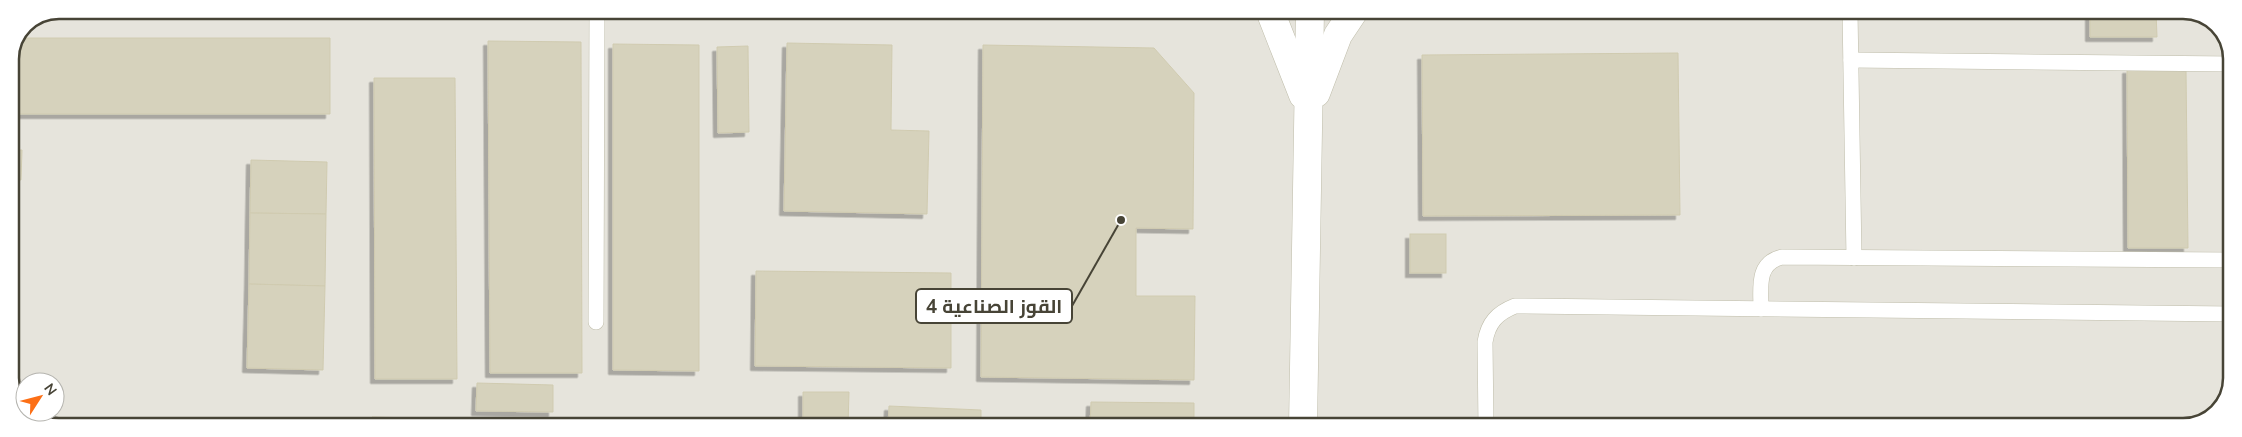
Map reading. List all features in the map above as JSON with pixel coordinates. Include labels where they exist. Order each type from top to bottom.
[{"type":"street","points":[[1273,19],[1309,111]]},
{"type":"street","points":[[1303,418],[1310,19]]},
{"type":"street","points":[[1309,111],[1338,35],[1348,19]]},
{"type":"lane","points":[[596,322],[597,19]]},
{"type":"lane","points":[[1850,19],[1854,258]]},
{"type":"lane","points":[[1851,60],[2223,64]]},
{"type":"lane","points":[[1761,309],[1762,274],[1764,268],[1775,259],[2223,260]]},
{"type":"lane","points":[[1486,418],[1485,342],[1490,323],[1506,310],[1525,306],[2223,314]]},
{"type":"shaded area","points":[[59,19],[2191,20],[2203,24],[2213,32],[2220,43],[2223,56],[2223,378],[2218,398],[2210,408],[2199,415],[2183,418],[65,418],[65,372],[19,372],[20,51],[22,43],[30,30],[43,22]]},
{"type":"building","points":[[2090,19],[2156,19],[2157,37],[2090,37]]},
{"type":"building","points":[[24,38],[330,38],[330,114],[19,114],[20,51]]},
{"type":"building","points":[[488,41],[581,42],[582,373],[490,373]]},
{"type":"building","points":[[787,43],[892,45],[891,130],[929,131],[927,214],[784,211]]},
{"type":"building","points":[[613,44],[699,45],[699,371],[613,370]]},
{"type":"building","points":[[983,45],[1154,48],[1194,93],[1193,229],[1136,228],[1136,296],[1195,296],[1194,380],[981,377]]},
{"type":"building","points":[[748,46],[749,132],[718,133],[717,47]]},
{"type":"building","points":[[1678,53],[1680,215],[1423,216],[1422,55]]},
{"type":"building","points":[[2127,69],[2186,69],[2188,248],[2128,248]]},
{"type":"building","points":[[374,78],[455,78],[457,379],[375,379]]},
{"type":"building","points":[[19,150],[22,150],[21,180],[19,180]]},
{"type":"building","points":[[251,160],[327,162],[326,214],[250,213]]},
{"type":"building","points":[[250,213],[326,214],[325,286],[249,284]]},
{"type":"building","points":[[1410,234],[1446,234],[1446,273],[1410,273]]},
{"type":"building","points":[[756,271],[951,273],[951,368],[755,366]]},
{"type":"building","points":[[249,284],[325,286],[323,370],[247,368]]},
{"type":"building","points":[[477,383],[553,385],[553,412],[476,411]]},
{"type":"building","points":[[803,392],[849,392],[848,418],[803,418]]},
{"type":"building","points":[[1091,402],[1194,403],[1194,418],[1090,418]]},
{"type":"building","points":[[889,406],[981,410],[981,418],[888,418]]},
{"type":"building","points":[[372,417],[415,418],[372,418]]},
{"type":"place","name":"القوز الصناعية 4","points":[[1121,220]]}]
